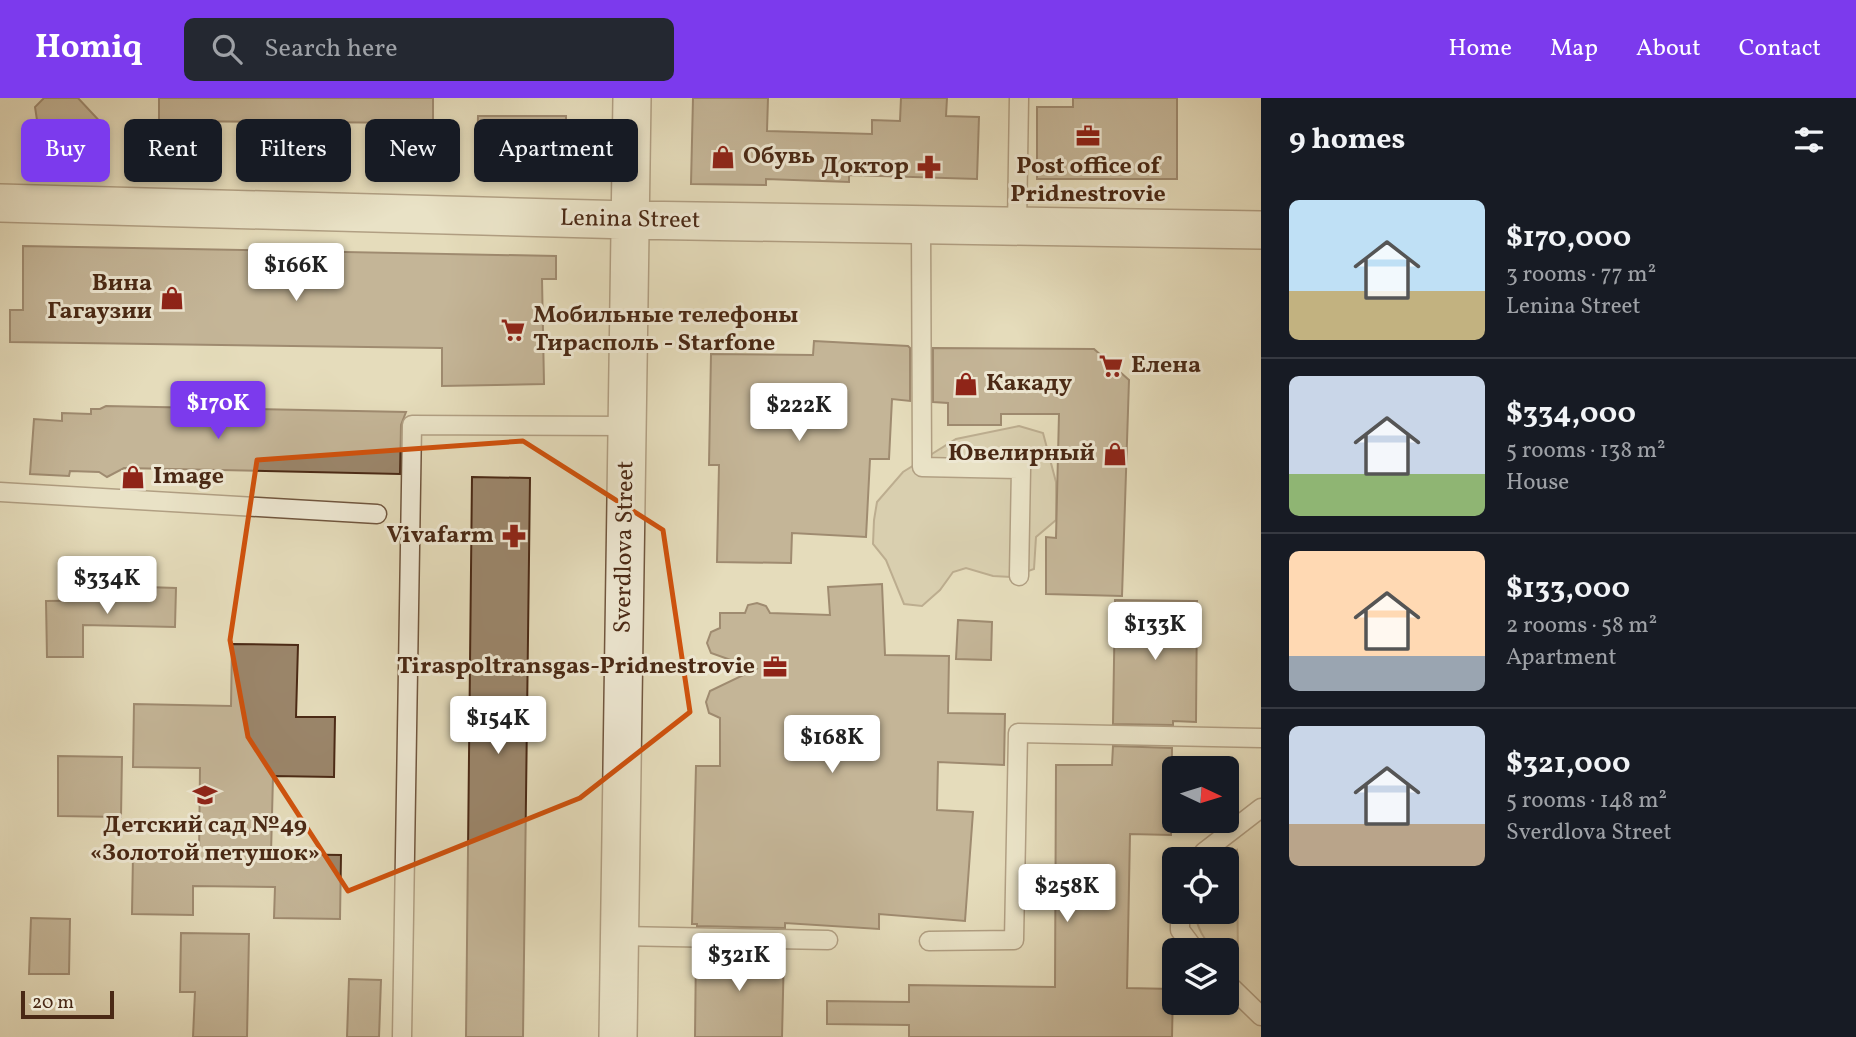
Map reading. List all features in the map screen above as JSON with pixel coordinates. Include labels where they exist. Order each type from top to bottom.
[{"type":"street","name":"Sverdlova Street","points":[[618,1037],[632,98]]},
{"type":"street","name":"Lenina Street","points":[[0,203],[630,220],[1261,230]]},
{"type":"lane","points":[[1017,226],[1019,98]]},
{"type":"lane","points":[[921,225],[922,467],[1021,469],[1019,576]]},
{"type":"lane","points":[[402,1037],[412,425],[626,426]]},
{"type":"lane","points":[[0,492],[377,514]]},
{"type":"lane","points":[[929,941],[1014,940],[1018,733],[1261,738]]},
{"type":"lane","points":[[1210,847],[1261,808]]},
{"type":"lane","points":[[620,936],[828,940]]},
{"type":"lane","points":[[1239,995],[1261,1016]]},
{"type":"highlighted area","points":[[523,441],[663,530],[690,712],[580,798],[348,891],[248,737],[230,640],[257,460]]},
{"type":"shaded area","points":[[1019,426],[1043,433],[1056,482],[1056,520],[1036,537],[1034,569],[1011,577],[993,576],[966,568],[953,572],[940,590],[922,606],[904,604],[886,560],[873,544],[877,502],[903,472],[956,439]]},
{"type":"shaded area","points":[[1198,924],[1238,924],[1238,938],[1205,938]]},
{"type":"building","points":[[44,98],[78,98],[98,119],[37,119],[35,107]]},
{"type":"building","points":[[159,98],[433,98],[433,119],[365,119],[365,123],[351,122],[351,119],[236,119],[236,122],[159,119]]},
{"type":"building","points":[[693,98],[768,98],[767,131],[872,134],[872,120],[900,121],[901,98],[947,98],[946,116],[979,117],[977,179],[849,175],[849,182],[766,179],[766,185],[691,184]]},
{"type":"building","points":[[1073,98],[1177,98],[1177,179],[1037,179],[1037,107],[1073,107]]},
{"type":"building","points":[[478,116],[566,116],[566,119],[478,119]]},
{"type":"building","points":[[23,246],[556,256],[556,279],[542,279],[544,384],[442,386],[442,348],[10,342],[10,310],[23,310]]},
{"type":"building","points":[[814,341],[910,348],[910,401],[892,399],[889,459],[870,459],[866,537],[792,533],[791,563],[717,562],[719,465],[709,465],[711,354],[813,355]]},
{"type":"building","points":[[933,348],[1094,349],[1129,380],[1122,596],[1046,594],[1046,537],[1056,538],[1059,414],[1001,414],[1001,425],[948,425],[948,403],[933,402]]},
{"type":"building","points":[[106,406],[406,412],[401,425],[400,474],[124,468],[107,477],[99,472],[70,471],[69,476],[30,474],[34,419],[62,421],[62,413],[91,414],[91,409]]},
{"type":"building","points":[[472,477],[530,478],[523,1037],[466,1037]]},
{"type":"building","points":[[882,584],[885,655],[949,656],[948,713],[1005,714],[1004,765],[938,762],[937,810],[973,812],[965,921],[879,914],[879,929],[785,923],[785,928],[692,924],[696,766],[720,766],[720,718],[709,713],[706,702],[710,691],[756,669],[711,653],[707,643],[711,632],[720,628],[720,613],[745,613],[748,605],[757,603],[766,606],[770,613],[830,615],[828,587]]},
{"type":"building","points":[[115,586],[176,588],[175,627],[83,625],[83,657],[47,657],[46,601],[115,600]]},
{"type":"building","points":[[1115,600],[1197,601],[1196,722],[1173,721],[1173,725],[1113,724]]},
{"type":"building","points":[[958,620],[992,622],[991,660],[956,659]]},
{"type":"building","points":[[232,644],[298,645],[296,717],[335,717],[334,777],[273,776],[271,854],[341,855],[340,919],[274,918],[275,887],[193,886],[193,915],[132,914],[133,855],[199,857],[200,768],[133,767],[134,704],[231,706]]},
{"type":"building","points":[[1113,746],[1172,748],[1172,756],[1162,756],[1162,833],[1171,835],[1130,834],[1127,988],[1162,989],[1162,1015],[1172,1015],[1172,1037],[909,1037],[909,1025],[827,1024],[827,1001],[909,1002],[909,985],[1055,987],[1056,765],[1112,765]]},
{"type":"building","points":[[58,756],[122,757],[121,817],[58,816]]},
{"type":"building","points":[[31,918],[70,919],[69,974],[29,974]]},
{"type":"building","points":[[181,933],[249,934],[247,1037],[193,1037],[195,992],[180,992]]},
{"type":"building","points":[[696,949],[784,951],[782,1037],[695,1037]]},
{"type":"building","points":[[349,979],[381,980],[379,1037],[347,1037]]},
{"type":"place","name":"Post office of Pridnestrovie","points":[[1088,136]]},
{"type":"place","name":"Обувь","points":[[723,157]]},
{"type":"place","name":"Доктор","points":[[929,167]]},
{"type":"place","name":"Вина Гагаузии","points":[[172,298]]},
{"type":"place","name":"Мобильные телефоны Тирасполь - Starfone","points":[[513,330]]},
{"type":"place","name":"Елена","points":[[1111,366]]},
{"type":"place","name":"Какаду","points":[[966,384]]},
{"type":"place","name":"Ювелирный","points":[[1115,454]]},
{"type":"place","name":"Image","points":[[133,477]]},
{"type":"place","name":"Vivafarm","points":[[514,536]]},
{"type":"place","name":"Tiraspoltransgas-Pridnestrovie","points":[[775,667]]},
{"type":"place","name":"Детский сад №49 «Золотой петушок»","points":[[205,795]]}]
